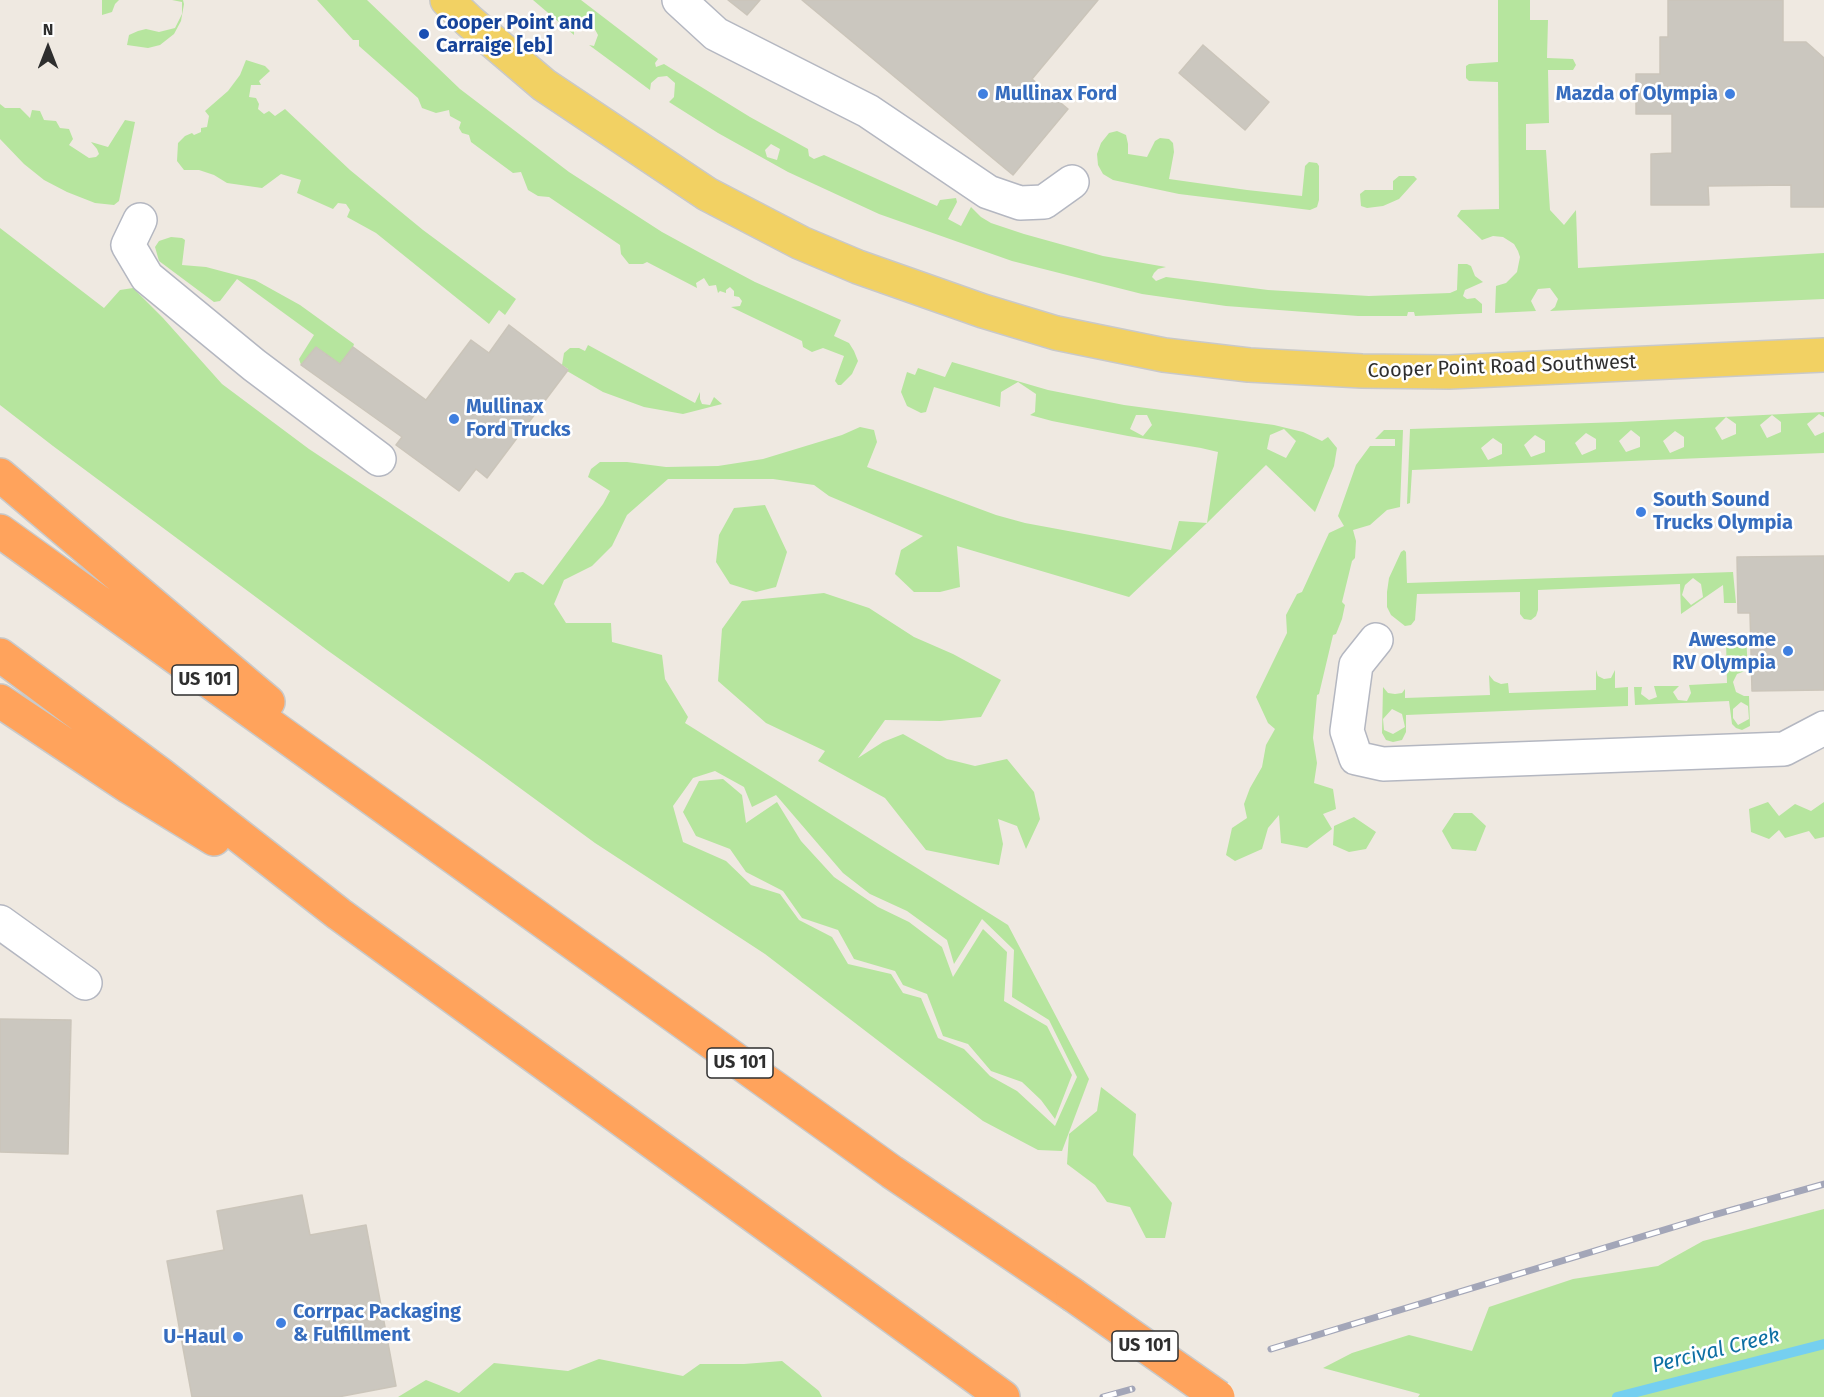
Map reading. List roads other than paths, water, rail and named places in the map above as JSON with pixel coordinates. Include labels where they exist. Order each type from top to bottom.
[{"type":"highway","points":[[0,475],[205,647],[411,827]]},
{"type":"highway","name":"US 101","points":[[0,531],[892,1172],[1072,1294],[1218,1397]]},
{"type":"highway","points":[[0,654],[160,774],[339,914],[1004,1397]]},
{"type":"highway","points":[[0,701],[129,787],[339,914]]},
{"type":"main road","name":"Cooper Point Road Southwest","points":[[447,0],[544,85],[707,194],[801,243],[858,267],[949,300],[1056,333],[1175,356],[1249,365],[1362,371],[1449,372],[1824,355]]},
{"type":"lane","points":[[680,0],[716,34],[868,111],[988,192],[1020,203],[1044,202],[1072,182]]},
{"type":"lane","points":[[140,220],[128,245],[147,277],[254,365],[379,459]]},
{"type":"lane","points":[[1376,640],[1356,665],[1347,731],[1356,758],[1383,764],[1784,749],[1824,728]]},
{"type":"lane","points":[[0,922],[85,983]]},
{"type":"waterway","name":"Percival Creek","points":[[1617,1397],[1824,1344]]},
{"type":"railway","points":[[1271,1349],[1710,1216],[1824,1184]]},
{"type":"railway","points":[[1103,1397],[1132,1389]]},
{"type":"place","name":"Cooper Point and Carraige [eb]","points":[[424,34]]},
{"type":"place","name":"Mullinax Ford","points":[[983,94]]},
{"type":"place","name":"Mazda of Olympia","points":[[1730,94]]},
{"type":"place","name":"Mullinax Ford Trucks","points":[[454,419]]},
{"type":"place","name":"South Sound Trucks Olympia","points":[[1641,512]]},
{"type":"place","name":"Awesome RV Olympia","points":[[1788,651]]},
{"type":"place","name":"Corrpac Packaging & Fulfillment","points":[[281,1323]]},
{"type":"place","name":"U-Haul","points":[[238,1337]]}]
